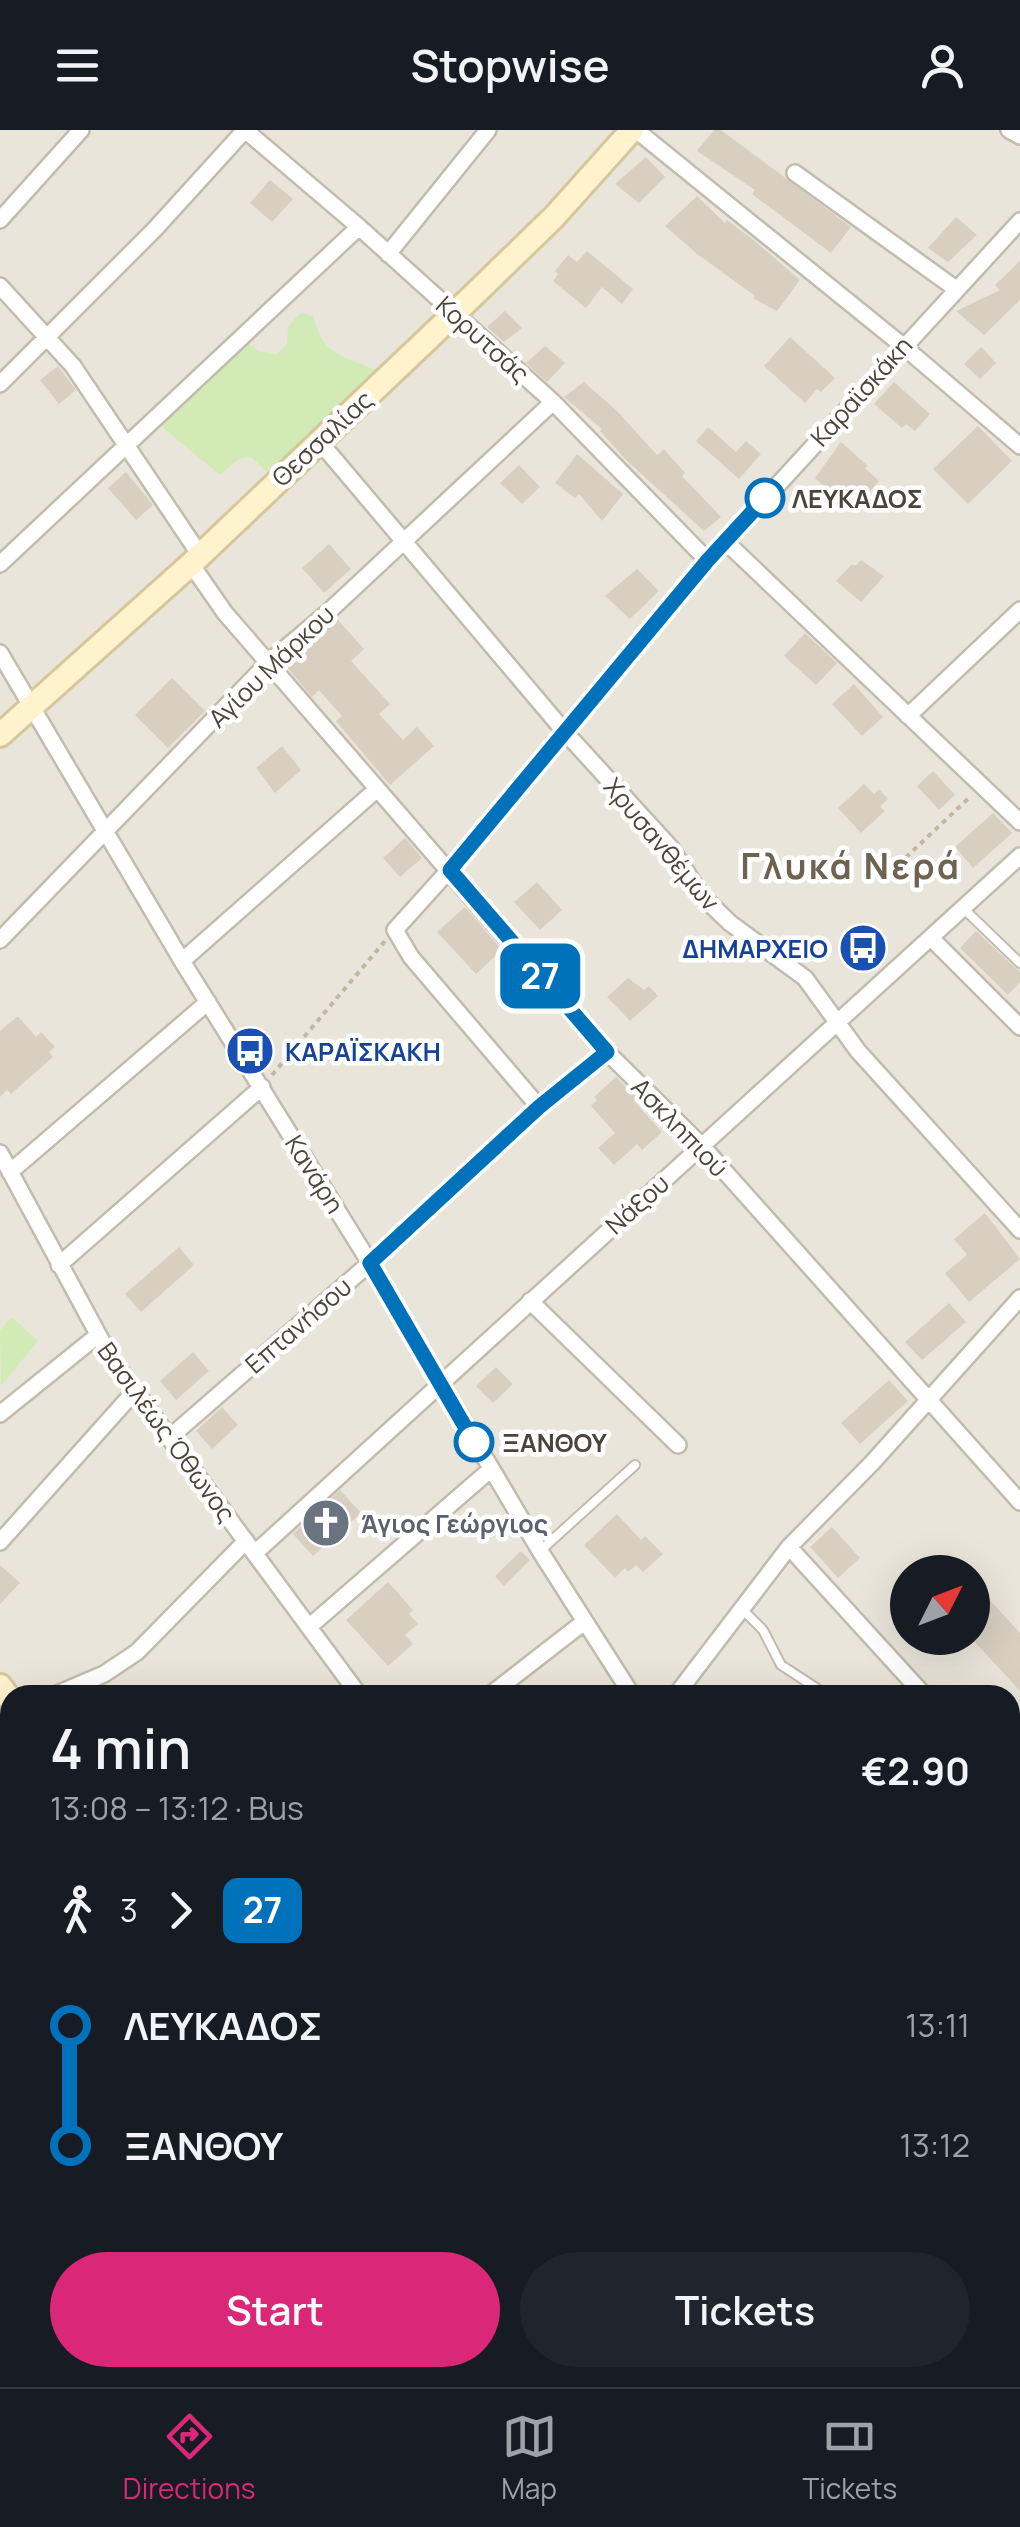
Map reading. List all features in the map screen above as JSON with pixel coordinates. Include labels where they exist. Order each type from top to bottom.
[{"type":"street","points":[[0,220],[81,130]]},
{"type":"street","points":[[0,384],[154,229],[245,130]]},
{"type":"street","name":"Κορυτσάς","points":[[245,130],[552,402],[708,560]]},
{"type":"street","points":[[388,254],[488,130]]},
{"type":"street","points":[[634,130],[1020,446]]},
{"type":"street","name":"Θεσσαλίας","points":[[0,735],[195,559],[454,314],[634,130]]},
{"type":"street","points":[[1010,130],[1020,136]]},
{"type":"street","points":[[795,173],[956,289]]},
{"type":"street","name":"Καραϊσκάκη","points":[[394,930],[450,870],[708,560],[1019,224]]},
{"type":"street","points":[[0,564],[359,227]]},
{"type":"street","name":"Ασκληπιού","points":[[0,286],[48,338],[127,442],[214,599],[607,1052],[702,1146],[1020,1502]]},
{"type":"street","name":"Αγίου Μάρκου","points":[[0,940],[268,663],[326,614],[552,402]]},
{"type":"street","name":"Χρυσανθέμων","points":[[319,440],[564,731],[671,848],[700,895],[730,923],[806,978],[858,1050],[1020,1230]]},
{"type":"street","points":[[726,542],[1020,822]]},
{"type":"street","points":[[908,716],[1020,610]]},
{"type":"street","name":"Κανάρη","points":[[0,653],[182,961],[370,1263],[490,1470],[625,1685]]},
{"type":"street","points":[[182,961],[376,790]]},
{"type":"street","name":"Νάξου","points":[[78,1685],[116,1668],[251,1547],[442,1386],[530,1301],[1020,856]]},
{"type":"street","points":[[394,930],[411,957],[539,1107]]},
{"type":"street","points":[[930,938],[1020,1026]]},
{"type":"street","points":[[3,1161],[208,1002]]},
{"type":"street","name":"Επτανήσου","points":[[168,1438],[370,1263],[539,1107],[607,1052]]},
{"type":"street","points":[[60,1264],[262,1087]]},
{"type":"street","name":"Βασιλέως Όθωνος","points":[[3,1161],[98,1335],[134,1392],[352,1685]]},
{"type":"street","points":[[683,1685],[789,1547],[928,1402],[1020,1298]]},
{"type":"street","points":[[530,1301],[678,1445]]},
{"type":"street","points":[[0,1414],[98,1335]]},
{"type":"street","points":[[0,1542],[134,1392]]},
{"type":"street","points":[[310,1626],[490,1470]]},
{"type":"street","points":[[789,1547],[915,1685]]},
{"type":"street","points":[[503,1685],[584,1622]]},
{"type":"lane","points":[[963,908],[1020,962]]},
{"type":"lane","points":[[540,1551],[635,1465]]},
{"type":"lane","points":[[741,1608],[763,1630],[781,1665],[809,1685]]},
{"type":"path","points":[[884,878],[982,786]]},
{"type":"path","points":[[262,1087],[394,930]]},
{"type":"shaded area","points":[[0,130],[1020,130],[1020,1685],[0,1685]]},
{"type":"green space","points":[[301,313],[313,316],[323,340],[336,353],[377,371],[269,473],[250,457],[239,459],[220,475],[157,423],[246,342],[259,351],[277,354],[287,344],[288,326]]},
{"type":"green space","points":[[12,1317],[38,1341],[1,1386],[0,1330]]},
{"type":"building","points":[[714,130],[721,130],[851,227],[831,253],[752,194],[755,190],[697,151]]},
{"type":"building","points":[[646,157],[665,177],[639,203],[615,184]]},
{"type":"building","points":[[270,180],[293,199],[272,222],[250,203]]},
{"type":"building","points":[[697,196],[725,223],[727,220],[756,242],[800,280],[777,311],[753,298],[665,226]]},
{"type":"building","points":[[956,217],[977,235],[948,262],[928,248]]},
{"type":"building","points":[[587,251],[633,289],[622,304],[602,287],[586,308],[553,281],[558,274],[555,271],[568,255],[577,262]]},
{"type":"building","points":[[1020,261],[1020,300],[984,335],[956,311],[1000,290],[995,285]]},
{"type":"building","points":[[505,311],[522,328],[504,342],[487,327]]},
{"type":"building","points":[[790,337],[835,378],[821,392],[817,389],[805,403],[764,366]]},
{"type":"building","points":[[545,346],[565,363],[547,382],[526,363]]},
{"type":"building","points":[[981,347],[996,363],[980,379],[964,364]]},
{"type":"building","points":[[58,366],[76,390],[59,404],[40,380]]},
{"type":"building","points":[[584,382],[657,455],[664,449],[685,473],[682,476],[721,517],[704,531],[626,460],[602,429],[564,397]]},
{"type":"building","points":[[894,382],[930,414],[915,431],[906,424],[902,428],[874,404]]},
{"type":"building","points":[[978,426],[1012,461],[968,504],[933,469]]},
{"type":"building","points":[[708,427],[736,452],[746,441],[761,454],[739,479],[696,441]]},
{"type":"building","points":[[841,442],[879,481],[851,513],[815,478]]},
{"type":"building","points":[[577,454],[623,494],[602,521],[579,494],[575,498],[555,483]]},
{"type":"building","points":[[519,465],[540,487],[522,504],[500,483]]},
{"type":"building","points":[[126,472],[153,505],[136,520],[108,488]]},
{"type":"building","points":[[329,544],[351,569],[324,593],[302,568]]},
{"type":"building","points":[[861,560],[884,576],[861,602],[836,581]]},
{"type":"building","points":[[637,569],[659,591],[630,619],[605,596]]},
{"type":"building","points":[[337,619],[364,649],[351,661],[390,704],[379,714],[403,740],[417,727],[434,746],[390,785],[336,721],[342,716],[319,690],[312,697],[286,666]]},
{"type":"building","points":[[805,633],[837,663],[816,685],[784,656]]},
{"type":"building","points":[[172,678],[205,711],[168,748],[135,715]]},
{"type":"building","points":[[854,684],[883,717],[862,736],[832,704]]},
{"type":"building","points":[[282,746],[301,770],[275,793],[256,768]]},
{"type":"building","points":[[933,771],[955,795],[939,810],[917,786]]},
{"type":"building","points":[[864,784],[874,794],[879,789],[888,799],[880,807],[885,811],[861,833],[838,808]]},
{"type":"building","points":[[993,813],[1012,833],[973,868],[955,847]]},
{"type":"building","points":[[405,838],[422,858],[400,877],[383,858]]},
{"type":"building","points":[[537,882],[562,910],[540,930],[514,902]]},
{"type":"building","points":[[465,907],[502,950],[476,974],[437,932]]},
{"type":"building","points":[[976,931],[1020,972],[1020,982],[1008,995],[960,948]]},
{"type":"building","points":[[628,978],[644,990],[649,986],[658,996],[630,1021],[607,997]]},
{"type":"building","points":[[18,1016],[36,1037],[41,1032],[55,1047],[49,1052],[53,1057],[11,1094],[7,1090],[0,1097],[0,1031]]},
{"type":"building","points":[[616,1077],[638,1098],[634,1101],[662,1132],[642,1150],[637,1144],[614,1165],[598,1148],[615,1133],[591,1106],[597,1100],[594,1097]]},
{"type":"building","points":[[985,1213],[1020,1259],[969,1302],[945,1273],[967,1255],[954,1239]]},
{"type":"building","points":[[179,1247],[194,1265],[141,1312],[125,1294]]},
{"type":"building","points":[[949,1303],[966,1322],[922,1360],[905,1342]]},
{"type":"building","points":[[193,1352],[209,1371],[176,1400],[160,1381]]},
{"type":"building","points":[[496,1367],[513,1384],[493,1403],[476,1386]]},
{"type":"building","points":[[889,1380],[908,1401],[860,1444],[841,1423]]},
{"type":"building","points":[[222,1407],[238,1425],[212,1449],[196,1431]]},
{"type":"building","name":"Άγιος Γεώργιος","points":[[340,1490],[361,1513],[313,1556],[293,1534]]},
{"type":"building","points":[[617,1514],[641,1540],[645,1536],[663,1554],[643,1572],[636,1565],[628,1572],[625,1568],[615,1578],[584,1545]]},
{"type":"building","points":[[832,1527],[860,1558],[838,1578],[810,1547]]},
{"type":"building","points":[[521,1551],[530,1560],[504,1586],[495,1576]]},
{"type":"building","points":[[0,1565],[20,1583],[0,1604]]},
{"type":"building","points":[[388,1582],[413,1610],[409,1614],[418,1624],[405,1635],[413,1644],[388,1666],[346,1620]]},
{"type":"building","points":[[990,1600],[1020,1633],[1020,1685],[1014,1685],[987,1655],[990,1655]]},
{"type":"bus line","name":"27","points":[[474,1442],[370,1263],[539,1107],[607,1052],[450,870],[708,560],[765,498]]},
{"type":"place","name":"ΛΕΥΚΑΔΟΣ","points":[[765,498]]},
{"type":"place","name":"ΔΗΜΑΡΧΕΙΟ","points":[[863,948]]},
{"type":"place","name":"ΚΑΡΑΪΣΚΑΚΗ","points":[[250,1051]]},
{"type":"place","name":"ΞΑΝΘΟΥ","points":[[474,1442]]},
{"type":"place","name":"Άγιος Γεώργιος","points":[[326,1523]]},
{"type":"district","name":"Γλυκά Νερά","points":[[851,866]]}]
